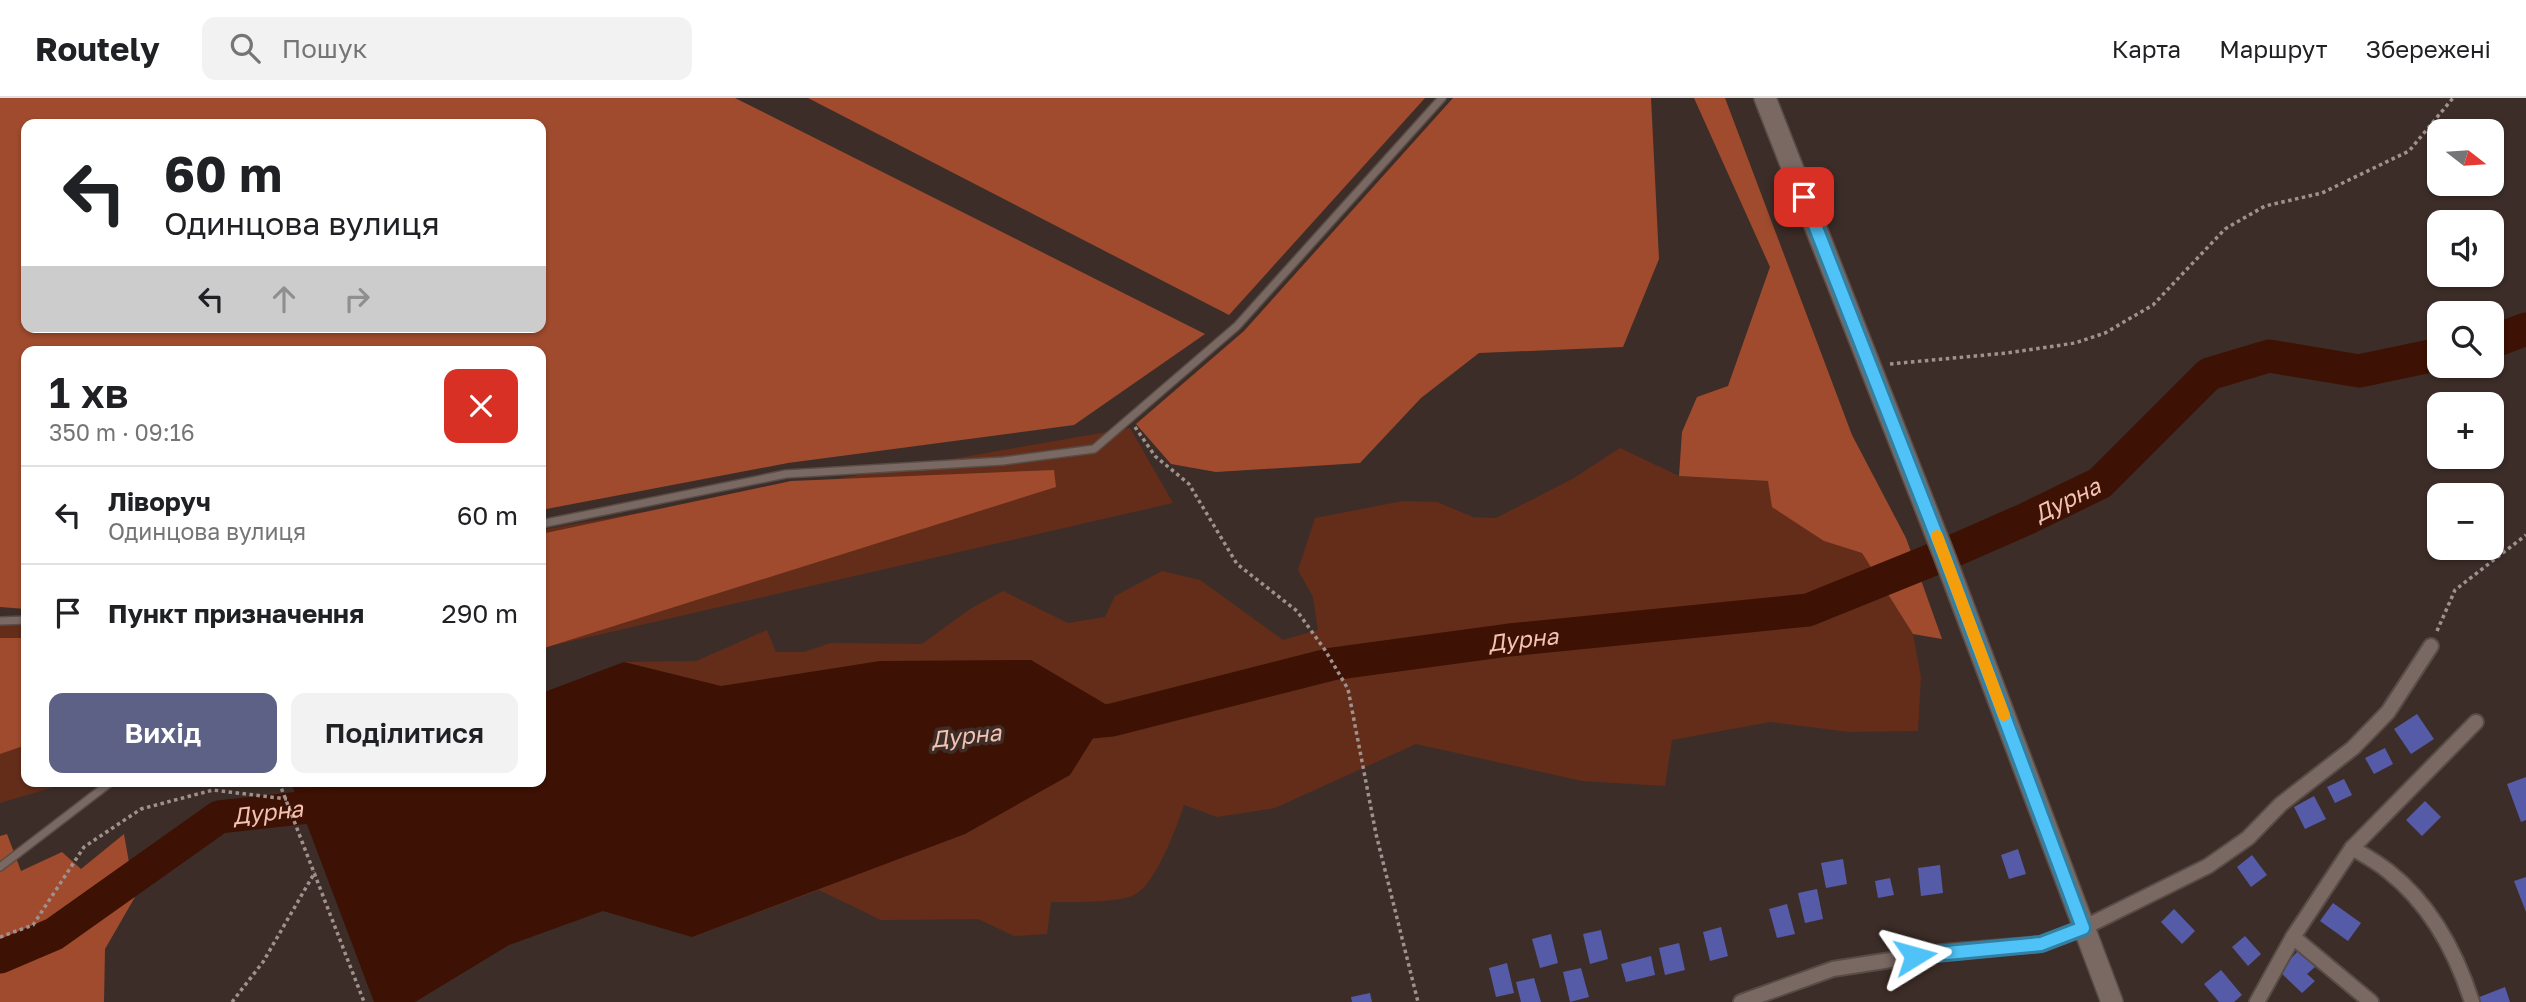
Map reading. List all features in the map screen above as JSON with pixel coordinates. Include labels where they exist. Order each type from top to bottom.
[{"type":"main road","points":[[1765,98],[1949,568],[2112,1002]]},
{"type":"street","points":[[1741,1002],[1833,969],[1942,952],[2041,944],[2083,928],[2208,866],[2248,838],[2281,804],[2353,748],[2388,712],[2431,646]]},
{"type":"street","points":[[2257,1002],[2293,937],[2352,848],[2476,722]]},
{"type":"street","points":[[2352,848],[2389,872],[2431,914],[2446,938],[2472,1002]]},
{"type":"street","points":[[2293,937],[2371,1002]]},
{"type":"lane","points":[[546,523],[786,474],[1003,461],[1094,449],[1237,326],[1442,98]]},
{"type":"lane","points":[[0,621],[21,620]]},
{"type":"lane","points":[[0,867],[104,787]]},
{"type":"path","points":[[1871,369],[1901,361],[1939,360],[2075,343],[2105,333],[2153,305],[2225,229],[2265,206],[2322,193],[2409,151],[2452,98]]},
{"type":"path","points":[[1130,419],[1155,456],[1189,484],[1237,564],[1297,611],[1348,689],[1376,834],[1418,1002]]},
{"type":"path","points":[[2431,646],[2455,590],[2526,535]]},
{"type":"path","points":[[281,787],[364,1002]]},
{"type":"path","points":[[0,937],[33,925],[84,847],[141,808],[213,790],[287,799]]},
{"type":"path","points":[[232,1002],[263,962],[315,872]]},
{"type":"shaded area","points":[[0,98],[735,98],[1205,334],[1074,425],[788,463],[546,509],[546,346],[21,346],[21,609],[0,607]]},
{"type":"shaded area","points":[[808,98],[1425,98],[1229,315]]},
{"type":"shaded area","points":[[1453,98],[1651,98],[1659,259],[1623,347],[1479,353],[1421,398],[1360,463],[1216,472],[1171,464],[1136,424],[1244,331]]},
{"type":"shaded area","points":[[1694,98],[1725,98],[1852,435],[1906,538],[1942,639],[1913,634],[1862,553],[1824,541],[1772,507],[1768,481],[1679,476],[1682,432],[1697,397],[1728,386],[1770,267]]},
{"type":"shaded area","points":[[1130,428],[1173,503],[546,647],[546,529]]},
{"type":"shaded area","points":[[1620,448],[1679,476],[1768,481],[1824,541],[1862,553],[1913,634],[1921,677],[1918,731],[1849,732],[1770,722],[1672,740],[1665,786],[1582,781],[1416,744],[1275,808],[1217,817],[1184,805],[1164,855],[1142,889],[1126,898],[1094,902],[1051,902],[1047,934],[1014,936],[978,919],[881,920],[819,890],[692,937],[624,662],[696,661],[767,630],[776,652],[804,652],[831,643],[922,644],[970,609],[1003,591],[1068,623],[1105,617],[1115,596],[1162,571],[1200,580],[1283,640],[1318,630],[1313,597],[1298,570],[1315,518],[1403,501],[1437,502],[1473,517],[1496,518],[1574,478]]},
{"type":"shaded area","points":[[1054,470],[1056,487],[546,647],[546,533],[791,481]]},
{"type":"shaded area","points":[[21,620],[21,787],[54,787],[0,803],[0,623]]},
{"type":"shaded area","points":[[0,638],[21,638],[21,747],[0,754]]},
{"type":"shaded area","points":[[7,834],[21,871],[62,852],[81,869],[124,834],[135,897],[105,949],[104,1002],[0,1002],[0,836]]},
{"type":"water","points":[[1031,660],[1112,708],[1070,775],[965,834],[692,937],[603,911],[509,945],[415,1002],[374,1002],[293,787],[546,787],[546,691],[624,662],[721,686],[880,661]]},
{"type":"building","points":[[2417,714],[2434,739],[2411,754],[2394,729]]},
{"type":"building","points":[[2385,748],[2393,764],[2374,774],[2365,758]]},
{"type":"building","points":[[2526,777],[2526,820],[2521,822],[2507,784]]},
{"type":"building","points":[[2344,779],[2352,795],[2335,803],[2327,787]]},
{"type":"building","points":[[2314,796],[2326,819],[2305,829],[2294,807]]},
{"type":"building","points":[[2425,801],[2441,817],[2422,836],[2406,820]]},
{"type":"building","points":[[2018,849],[2026,874],[2009,879],[2001,855]]},
{"type":"building","points":[[2252,855],[2267,875],[2251,887],[2237,867]]},
{"type":"building","points":[[1843,859],[1847,884],[1826,888],[1821,863]]},
{"type":"building","points":[[1940,865],[1943,893],[1921,896],[1918,868]]},
{"type":"building","points":[[2526,877],[2526,912],[2514,881]]},
{"type":"building","points":[[1890,878],[1894,895],[1878,898],[1875,881]]},
{"type":"building","points":[[1817,889],[1823,919],[1805,923],[1798,893]]},
{"type":"building","points":[[2333,903],[2361,923],[2348,941],[2320,921]]},
{"type":"building","points":[[1787,904],[1795,934],[1777,938],[1769,909]]},
{"type":"building","points":[[2174,909],[2195,931],[2182,944],[2161,922]]},
{"type":"building","points":[[1721,927],[1728,956],[1710,961],[1703,932]]},
{"type":"building","points":[[1601,930],[1608,959],[1590,964],[1583,934]]},
{"type":"building","points":[[1551,934],[1558,963],[1540,968],[1532,939]]},
{"type":"building","points":[[2245,936],[2261,954],[2248,966],[2232,947]]},
{"type":"building","points":[[1679,943],[1685,970],[1665,975],[1659,948]]},
{"type":"building","points":[[2298,951],[2315,967],[2307,974],[2315,981],[2302,993],[2279,971]]},
{"type":"building","points":[[1651,956],[1655,975],[1626,982],[1621,964]]},
{"type":"building","points":[[1507,963],[1514,993],[1496,997],[1489,968]]},
{"type":"building","points":[[1581,968],[1589,997],[1570,1002],[1563,972]]},
{"type":"building","points":[[2221,970],[2242,995],[2234,1002],[2219,1002],[2204,984]]},
{"type":"building","points":[[1534,978],[1541,1002],[1521,1002],[1516,982]]},
{"type":"building","points":[[2505,987],[2510,1002],[2478,1002],[2477,998]]},
{"type":"building","points":[[1370,993],[1372,1002],[1352,1002],[1351,997]]},
{"type":"waterway","name":"Дурна","points":[[2504,337],[2526,329]]},
{"type":"waterway","name":"Дурна","points":[[1060,725],[1112,720],[1332,664],[1509,640],[1808,610],[1944,555],[2100,483],[2209,374],[2269,356],[2359,371],[2427,357]]},
{"type":"waterway","name":"Дурна","points":[[0,957],[54,934],[219,817],[344,803]]},
{"type":"slow traffic","points":[[1937,536],[2004,715]]},
{"type":"route","points":[[1804,197],[1944,555],[2083,928],[2041,944],[1915,956]]}]
